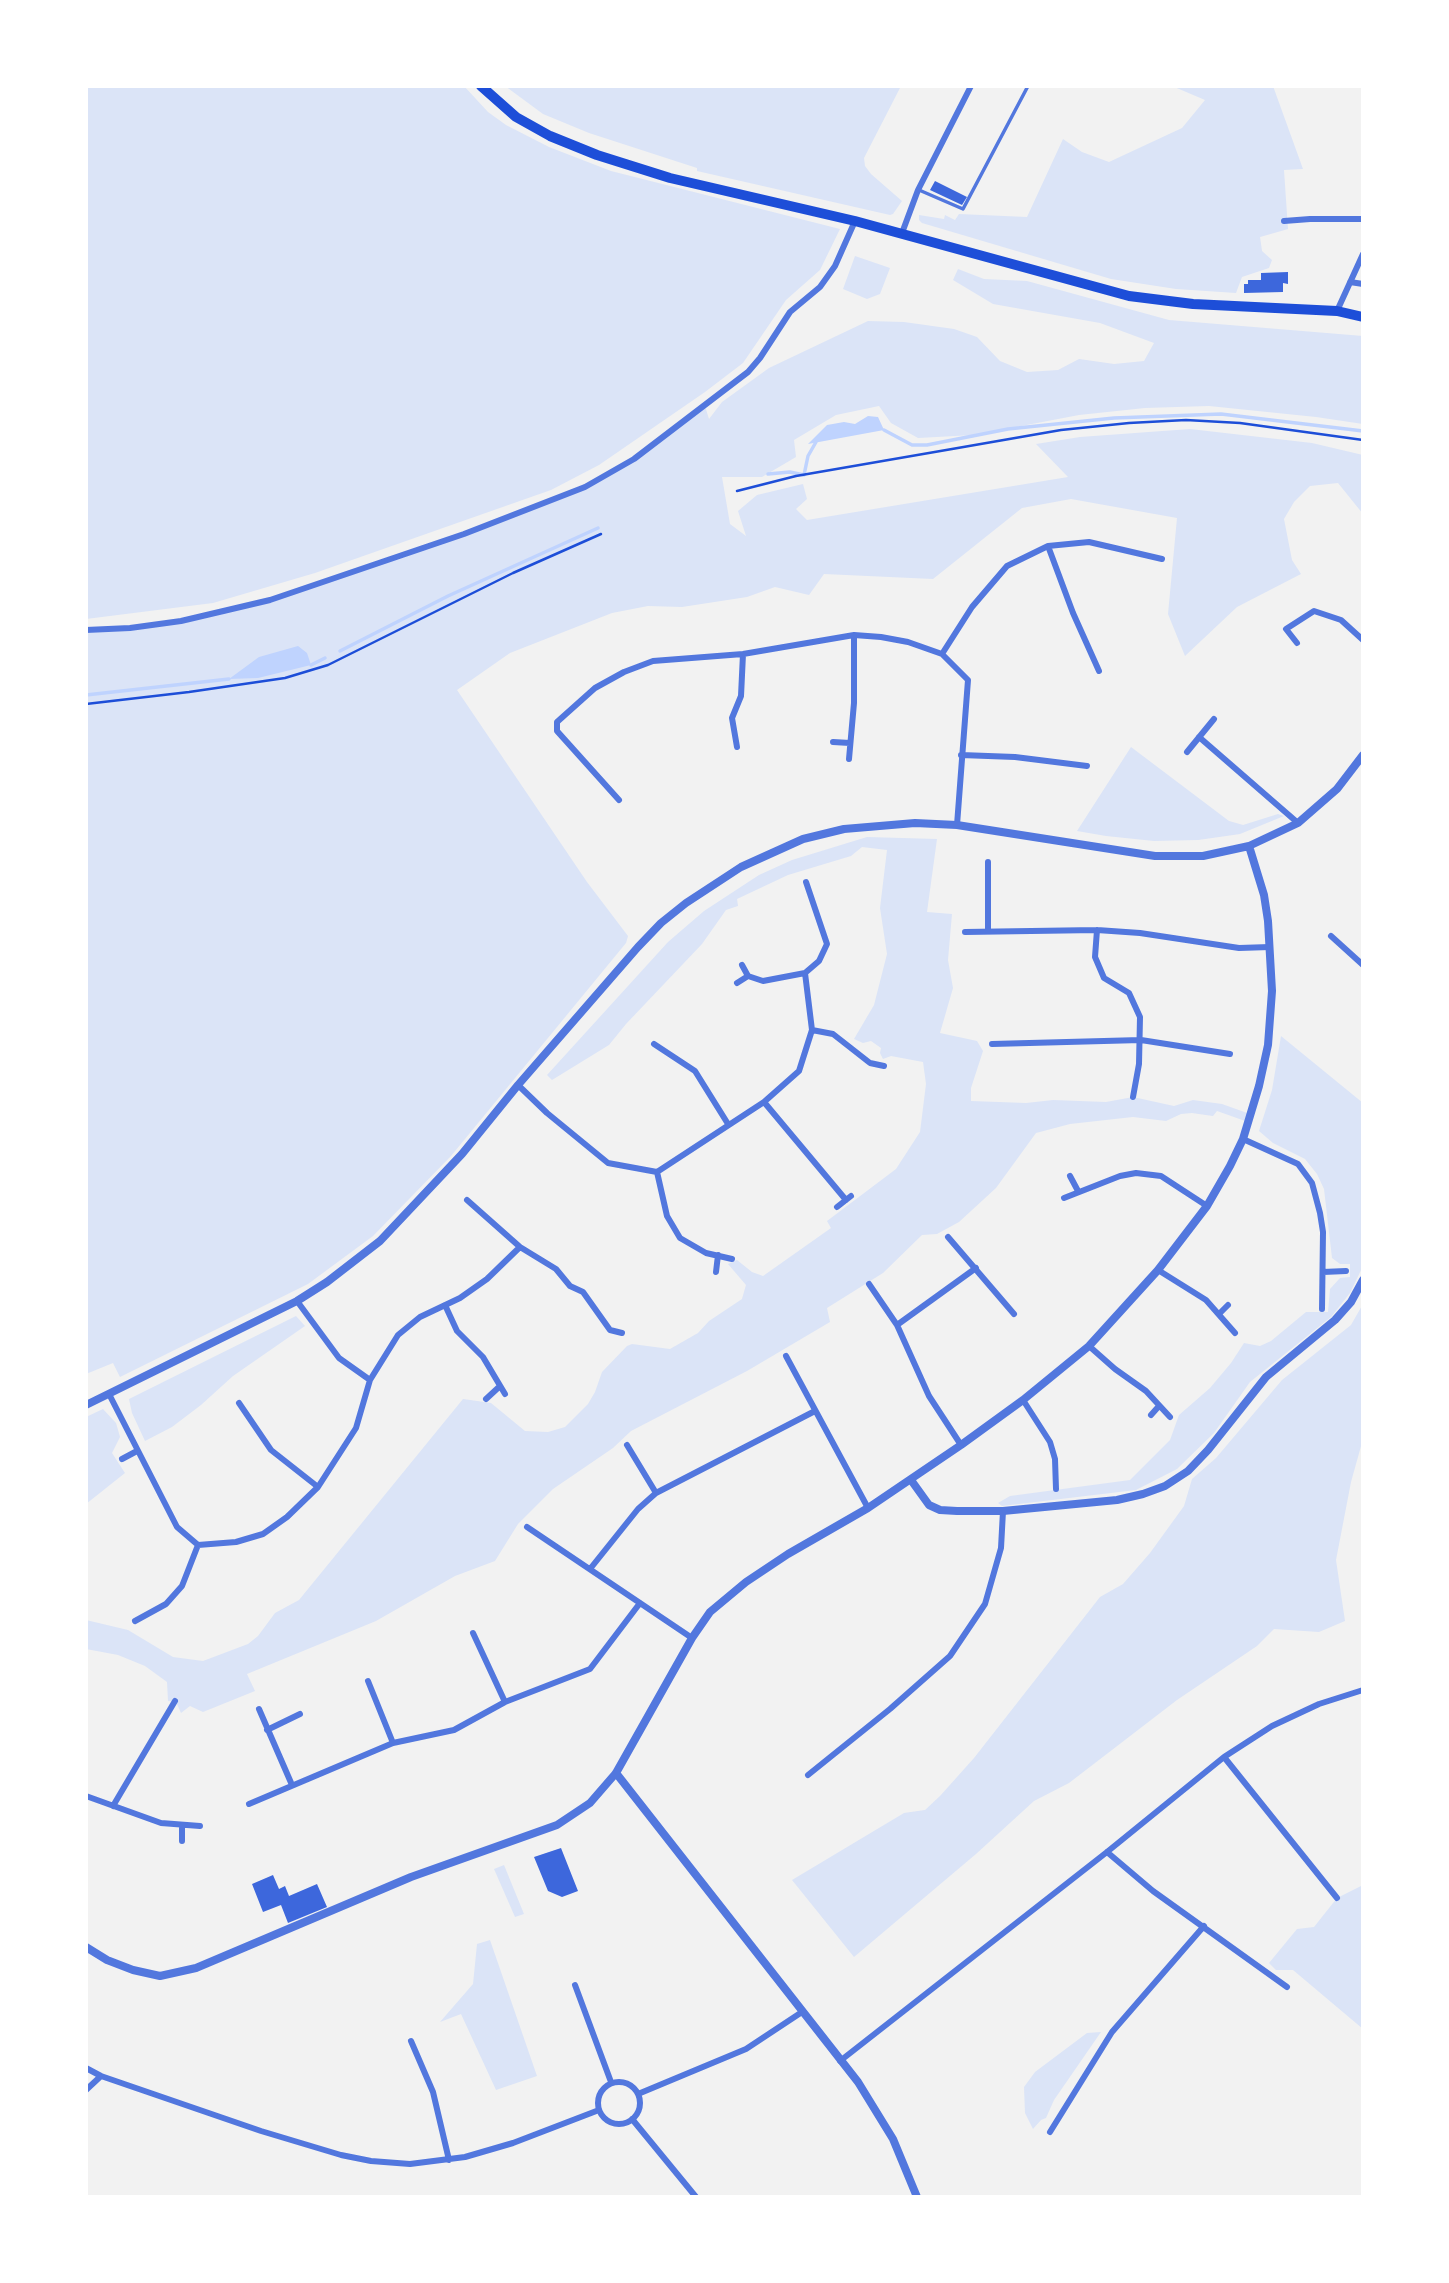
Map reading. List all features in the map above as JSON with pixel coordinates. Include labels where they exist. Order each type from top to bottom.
[{"type":"main road","points":[[481,86],[516,117],[551,136],[597,155],[670,178],[855,220],[1129,296],[1193,304],[1337,311],[1363,317]]},
{"type":"street","points":[[902,233],[918,190],[971,86]]},
{"type":"street","points":[[1284,221],[1363,219]]},
{"type":"street","points":[[86,630],[130,628],[181,621],[270,600],[464,534],[585,487],[634,460],[748,372],[790,312],[820,288],[835,267],[855,220]]},
{"type":"street","points":[[1337,311],[1363,254]]},
{"type":"street","points":[[1350,282],[1363,284]]},
{"type":"street","points":[[942,654],[972,607],[1007,566],[1048,546],[1089,542],[1162,559]]},
{"type":"street","points":[[1048,546],[1073,613],[1099,671]]},
{"type":"street","points":[[1297,643],[1286,629],[1314,611],[1341,620],[1363,640]]},
{"type":"street","points":[[849,759],[854,703],[854,635]]},
{"type":"street","points":[[618,800],[557,731],[557,722],[595,688],[624,672],[653,661],[743,654],[854,635],[908,642],[942,654],[968,680],[957,825]]},
{"type":"street","points":[[737,747],[732,718],[741,696],[743,654]]},
{"type":"street","points":[[1187,752],[1214,719]]},
{"type":"street","points":[[1199,737],[1298,823]]},
{"type":"street","points":[[833,742],[850,743]]},
{"type":"street","points":[[86,1405],[297,1301],[327,1282],[380,1241],[463,1154],[518,1085],[661,923],[741,867],[803,839],[844,829],[896,824],[957,825],[1155,856],[1203,856],[1249,846],[1298,823],[1337,789],[1363,754]]},
{"type":"street","points":[[961,755],[1015,757],[1087,765]]},
{"type":"street","points":[[86,1947],[107,1960],[160,1976],[196,1968],[411,1877],[557,1825],[590,1803],[616,1773],[692,1638],[710,1612],[788,1554],[867,1508],[961,1445],[1023,1400],[1089,1346],[1158,1270],[1207,1206],[1243,1139],[1268,1045],[1272,991],[1264,895],[1249,846]]},
{"type":"street","points":[[988,862],[988,931]]},
{"type":"street","points":[[742,965],[748,976],[763,981],[806,973],[819,961],[827,944],[806,882]]},
{"type":"street","points":[[965,932],[1097,930],[1140,933],[1239,948],[1270,947]]},
{"type":"street","points":[[1097,930],[1095,957],[1104,978],[1129,993],[1140,1017],[1141,1040],[1133,1097]]},
{"type":"street","points":[[1331,936],[1363,965]]},
{"type":"street","points":[[518,1085],[547,1113],[608,1163],[657,1172],[764,1102],[799,1071],[812,1030],[806,973]]},
{"type":"street","points":[[737,983],[748,976]]},
{"type":"street","points":[[812,1030],[833,1034],[870,1063],[884,1066]]},
{"type":"street","points":[[992,1044],[1141,1040],[1230,1054]]},
{"type":"street","points":[[654,1044],[695,1071],[728,1124]]},
{"type":"street","points":[[764,1102],[849,1198],[837,1207]]},
{"type":"street","points":[[1243,1139],[1298,1164],[1307,1173],[1320,1213],[1322,1309]]},
{"type":"street","points":[[657,1172],[667,1216],[680,1238],[706,1253],[732,1259]]},
{"type":"street","points":[[1064,1198],[1120,1176],[1136,1173],[1161,1176],[1207,1206]]},
{"type":"street","points":[[1070,1176],[1078,1191]]},
{"type":"street","points":[[467,1200],[520,1247],[556,1269],[570,1286],[583,1292],[610,1330],[622,1333]]},
{"type":"street","points":[[948,1237],[1014,1314]]},
{"type":"street","points":[[109,1394],[177,1527],[198,1545],[236,1542],[263,1534],[287,1517],[318,1487],[356,1428],[370,1380],[398,1335],[420,1317],[460,1298],[487,1279],[520,1247]]},
{"type":"street","points":[[716,1272],[718,1255]]},
{"type":"street","points":[[897,1325],[976,1268]]},
{"type":"street","points":[[1158,1270],[1206,1300],[1235,1333]]},
{"type":"street","points":[[1323,1272],[1346,1272]]},
{"type":"street","points":[[911,1480],[929,1504],[940,1510],[1003,1511],[1117,1500],[1165,1486],[1188,1471],[1208,1450],[1266,1377],[1316,1338],[1350,1302],[1363,1280]]},
{"type":"street","points":[[869,1284],[897,1325],[929,1396],[961,1445]]},
{"type":"street","points":[[297,1301],[338,1358],[370,1380]]},
{"type":"street","points":[[445,1305],[457,1331],[483,1357],[505,1394]]},
{"type":"street","points":[[1219,1314],[1227,1306]]},
{"type":"street","points":[[1089,1346],[1146,1391],[1170,1417]]},
{"type":"street","points":[[786,1356],[867,1508]]},
{"type":"street","points":[[486,1399],[499,1387]]},
{"type":"street","points":[[1023,1400],[1050,1442],[1055,1459],[1056,1489]]},
{"type":"street","points":[[239,1403],[271,1450],[318,1487]]},
{"type":"street","points":[[1151,1415],[1159,1406]]},
{"type":"street","points":[[590,1569],[638,1509],[656,1493],[815,1410]]},
{"type":"street","points":[[626,1445],[656,1493]]},
{"type":"street","points":[[122,1459],[137,1451]]},
{"type":"street","points":[[808,1775],[950,1656],[985,1604],[1000,1548],[1003,1511]]},
{"type":"street","points":[[527,1527],[692,1638]]},
{"type":"street","points":[[135,1621],[166,1604],[183,1586],[198,1545]]},
{"type":"street","points":[[250,1804],[393,1743],[454,1730],[505,1702],[590,1669],[640,1603]]},
{"type":"street","points":[[473,1633],[505,1702]]},
{"type":"street","points":[[368,1681],[393,1743]]},
{"type":"street","points":[[840,2061],[1224,1757],[1272,1726],[1319,1704],[1363,1690]]},
{"type":"street","points":[[113,1805],[175,1701]]},
{"type":"street","points":[[259,1709],[292,1785]]},
{"type":"street","points":[[267,1730],[300,1714]]},
{"type":"street","points":[[1224,1757],[1337,1898]]},
{"type":"street","points":[[616,1773],[858,2082],[893,2140],[916,2197]]},
{"type":"street","points":[[86,1796],[161,1823],[200,1826]]},
{"type":"street","points":[[182,1825],[182,1841]]},
{"type":"street","points":[[1107,1852],[1153,1891],[1287,1987]]},
{"type":"street","points":[[1050,2132],[1112,2032],[1204,1926]]},
{"type":"street","points":[[575,1985],[611,2082]]},
{"type":"street","points":[[638,2094],[746,2049],[802,2012]]},
{"type":"street","points":[[411,2041],[433,2092],[449,2160]]},
{"type":"street","points":[[86,2068],[101,2076],[261,2131],[341,2155],[410,2164],[449,2160],[513,2143],[599,2110]]},
{"type":"street","points":[[86,2090],[101,2076]]},
{"type":"street","points":[[611,2082],[630,2085],[638,2094],[640,2107],[632,2119],[625,2123],[606,2120],[599,2110],[600,2094],[611,2082]]},
{"type":"street","points":[[632,2119],[696,2197]]},
{"type":"lane","points":[[918,190],[963,209],[1028,86]]},
{"type":"path","points":[[737,491],[796,477],[939,451],[1061,430],[1129,423],[1186,420],[1240,423],[1363,440]]},
{"type":"path","points":[[86,704],[285,678],[328,665],[513,573],[601,534]]},
{"type":"shaded area","points":[[86,86],[464,86],[488,112],[506,125],[549,147],[611,171],[840,229],[820,270],[786,300],[743,363],[599,465],[551,490],[315,573],[213,603],[86,619]]},
{"type":"shaded area","points":[[505,86],[901,86],[864,158],[865,166],[871,174],[902,201],[890,215],[697,171],[697,168],[589,133],[543,114]]},
{"type":"shaded area","points":[[1172,86],[1273,86],[1303,169],[1284,170],[1288,229],[1260,237],[1262,251],[1272,260],[1269,268],[1242,277],[1236,293],[1176,289],[1111,279],[919,220],[919,215],[944,219],[945,215],[955,220],[959,214],[1027,217],[1063,139],[1082,152],[1109,162],[1182,128],[1205,100]]},
{"type":"shaded area","points":[[855,256],[890,268],[880,294],[867,299],[843,289]]},
{"type":"shaded area","points":[[958,269],[984,279],[1027,281],[1169,320],[1363,336],[1363,424],[1209,406],[1145,408],[1079,415],[974,435],[918,438],[891,423],[879,406],[836,415],[794,440],[796,457],[762,477],[722,477],[730,524],[746,536],[738,511],[757,495],[803,484],[807,499],[796,509],[807,520],[1068,477],[1036,444],[1080,437],[1190,429],[1312,443],[1363,455],[1363,514],[1338,483],[1310,486],[1294,502],[1284,519],[1292,560],[1301,574],[1237,607],[1185,656],[1168,614],[1177,518],[1071,499],[1022,508],[933,579],[824,574],[809,595],[775,587],[747,597],[682,607],[648,606],[612,613],[510,653],[457,690],[587,882],[628,936],[626,943],[451,1156],[373,1236],[308,1284],[120,1377],[113,1363],[86,1374],[86,630],[130,628],[247,606],[551,502],[634,459],[705,406],[709,419],[722,402],[769,368],[868,321],[904,322],[954,329],[977,337],[1000,361],[1027,372],[1058,370],[1079,359],[1114,364],[1144,361],[1154,343],[1100,323],[993,304],[953,280]]},
{"type":"shaded area","points":[[1131,747],[1229,821],[1243,825],[1278,814],[1284,816],[1240,834],[1198,840],[1154,841],[1077,831]]},
{"type":"shaded area","points":[[867,837],[937,839],[927,912],[952,914],[948,960],[953,988],[940,1033],[977,1041],[983,1051],[971,1088],[971,1101],[1106,1102],[1133,1097],[1174,1106],[1193,1100],[1222,1104],[1250,1114],[1248,1122],[1217,1111],[1213,1116],[1181,1114],[1166,1121],[1133,1117],[1070,1124],[1036,1133],[996,1188],[959,1222],[937,1234],[922,1235],[883,1273],[827,1308],[830,1322],[747,1371],[631,1431],[613,1448],[553,1489],[518,1524],[495,1561],[455,1576],[376,1621],[247,1674],[255,1691],[203,1712],[190,1706],[181,1713],[176,1702],[168,1701],[167,1682],[145,1666],[118,1655],[86,1649],[86,1620],[128,1630],[173,1657],[203,1661],[248,1644],[258,1636],[275,1613],[299,1600],[463,1399],[491,1403],[525,1431],[548,1432],[565,1427],[588,1404],[602,1372],[627,1346],[632,1344],[670,1349],[698,1333],[709,1321],[742,1299],[746,1285],[728,1264],[737,1260],[752,1272],[763,1276],[831,1228],[827,1221],[896,1169],[920,1132],[926,1084],[923,1062],[891,1056],[883,1059],[881,1048],[871,1041],[863,1043],[854,1039],[874,1005],[887,954],[880,908],[887,850],[862,847],[851,856],[788,875],[737,899],[738,906],[726,910],[702,944],[609,1045],[552,1080],[547,1075],[668,942],[704,911],[759,875],[792,860]]},
{"type":"shaded area","points":[[1281,1036],[1363,1103],[1363,1266],[1350,1293],[1331,1317],[1250,1382],[1214,1433],[1177,1469],[1136,1490],[1002,1506],[998,1503],[1010,1496],[1130,1480],[1170,1440],[1179,1415],[1210,1388],[1244,1343],[1260,1346],[1271,1341],[1306,1312],[1328,1312],[1330,1289],[1340,1278],[1350,1277],[1350,1264],[1340,1264],[1332,1258],[1324,1189],[1317,1174],[1305,1159],[1273,1143],[1259,1131],[1272,1090]]},
{"type":"shaded area","points":[[1363,1304],[1363,1439],[1351,1482],[1336,1560],[1345,1621],[1319,1632],[1274,1629],[1257,1646],[1177,1700],[1069,1783],[1034,1801],[854,1957],[792,1880],[904,1813],[925,1810],[940,1796],[974,1758],[1100,1597],[1123,1584],[1150,1553],[1184,1506],[1192,1479],[1216,1458],[1282,1380],[1351,1325]]},
{"type":"shaded area","points":[[296,1316],[305,1326],[233,1376],[172,1427],[145,1441],[132,1413],[129,1399]]},
{"type":"shaded area","points":[[103,1409],[116,1423],[120,1437],[112,1453],[125,1473],[86,1504],[86,1417]]},
{"type":"shaded area","points":[[504,1865],[524,1914],[515,1917],[494,1869]]},
{"type":"shaded area","points":[[1363,1885],[1363,2029],[1293,1970],[1276,1970],[1269,1963],[1297,1929],[1314,1927],[1337,1898]]},
{"type":"shaded area","points":[[490,1940],[537,2076],[496,2090],[461,2014],[440,2022],[473,1984],[477,1944]]},
{"type":"shaded area","points":[[1101,2032],[1054,2100],[1046,2118],[1033,2129],[1025,2113],[1024,2087],[1035,2072],[1087,2033]]},
{"type":"water","points":[[868,416],[878,417],[884,430],[808,444],[827,425],[844,422],[855,424]]},
{"type":"water","points":[[298,646],[307,653],[311,665],[258,678],[229,679],[259,657]]},
{"type":"building","points":[[935,181],[967,197],[962,205],[930,190]]},
{"type":"building","points":[[1288,272],[1288,284],[1283,283],[1283,292],[1244,293],[1244,284],[1248,284],[1248,280],[1261,280],[1261,273]]},
{"type":"building","points":[[561,1848],[578,1891],[562,1897],[548,1891],[534,1857]]},
{"type":"building","points":[[273,1875],[279,1889],[285,1886],[289,1896],[317,1884],[327,1907],[288,1923],[281,1905],[263,1912],[252,1884]]},
{"type":"waterway","points":[[884,430],[912,445],[927,445],[1008,429],[1114,418],[1221,414],[1363,431]]},
{"type":"waterway","points":[[768,474],[790,472],[804,475],[808,456],[816,442]]},
{"type":"waterway","points":[[340,651],[448,596],[598,528]]},
{"type":"waterway","points":[[311,665],[325,658]]},
{"type":"waterway","points":[[86,695],[229,679]]}]
